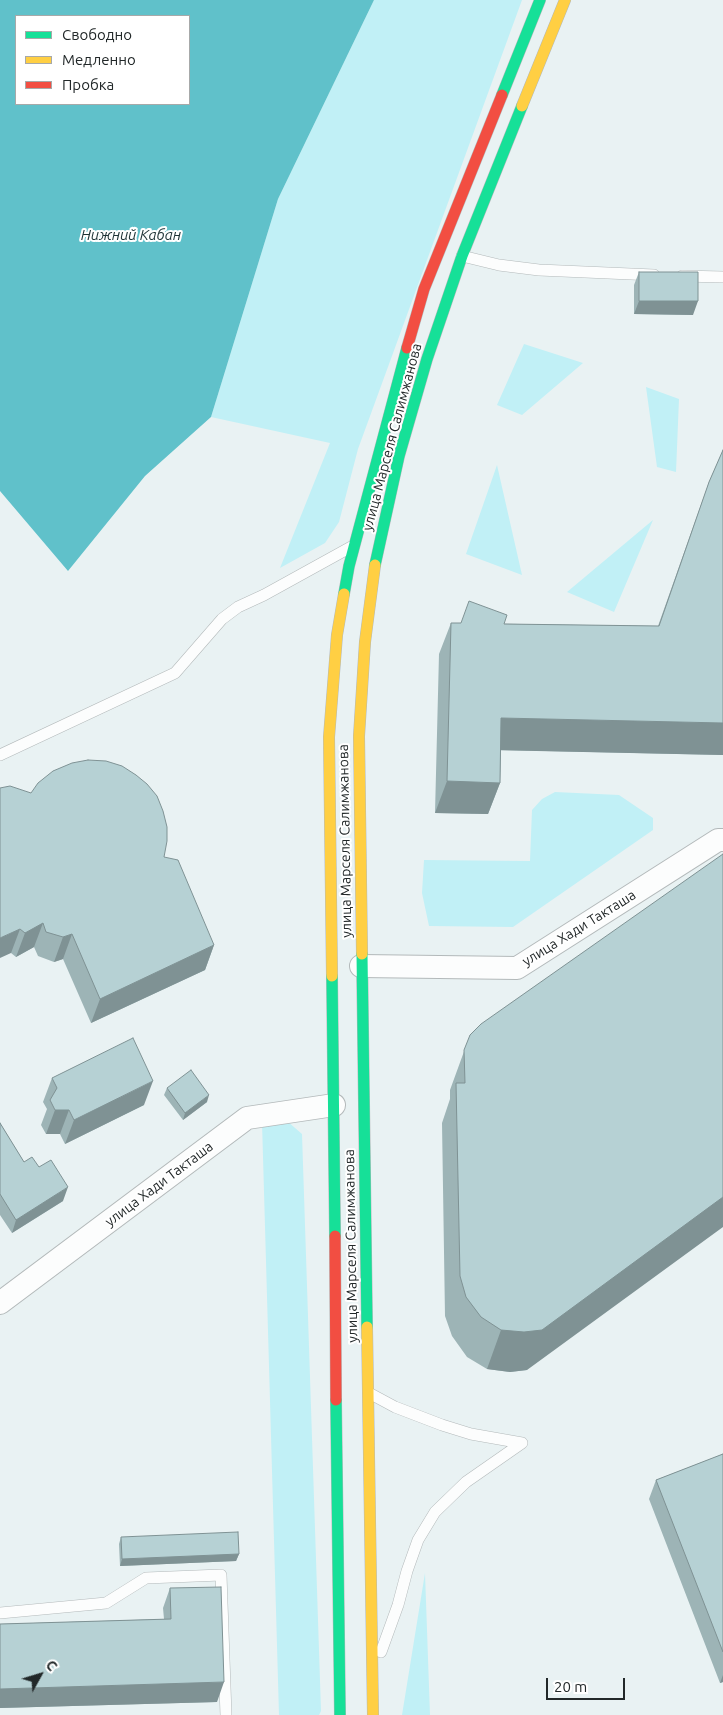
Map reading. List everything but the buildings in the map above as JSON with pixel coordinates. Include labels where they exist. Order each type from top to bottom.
[{"type":"main road","points":[[340,1715],[329,737],[337,635],[354,545],[424,289],[540,0]]},
{"type":"main road","name":"улица Марселя Салимжанова","points":[[373,1715],[359,736],[365,642],[376,558],[400,456],[427,359],[462,256],[565,0]]},
{"type":"street","name":"улица Хади Такташа","points":[[361,966],[517,968],[718,840],[723,840]]},
{"type":"street","name":"улица Хади Такташа","points":[[0,1303],[247,1118],[334,1105]]},
{"type":"lane","points":[[462,256],[499,265],[539,270],[723,277]]},
{"type":"lane","points":[[0,754],[175,673],[222,619],[238,607],[264,595],[354,545]]},
{"type":"lane","points":[[368,1393],[395,1407],[442,1425],[471,1434],[522,1443],[466,1482],[435,1512],[418,1540],[398,1605],[372,1675]]},
{"type":"lane","points":[[0,1614],[106,1603],[146,1578],[221,1575],[226,1715]]},
{"type":"shaded area","points":[[374,0],[522,0],[358,449],[339,522],[325,543],[280,568],[330,443],[211,417],[278,199]]},
{"type":"shaded area","points":[[524,344],[583,363],[522,415],[497,405]]},
{"type":"shaded area","points":[[646,387],[679,399],[676,472],[657,467]]},
{"type":"shaded area","points":[[497,465],[522,575],[466,554]]},
{"type":"shaded area","points":[[653,520],[614,612],[567,592]]},
{"type":"shaded area","points":[[555,792],[619,795],[653,818],[653,830],[513,927],[429,926],[422,893],[424,860],[530,861],[532,810],[542,799]]},
{"type":"shaded area","points":[[287,1121],[302,1134],[321,1711],[319,1715],[279,1715],[262,1122]]},
{"type":"shaded area","points":[[425,1573],[430,1715],[402,1715]]},
{"type":"water","name":"Нижний Кабан","points":[[0,0],[374,0],[278,199],[211,417],[145,476],[68,571],[0,491]]},
{"type":"traffic: fast","points":[[502,95],[540,0]]},
{"type":"traffic: fast","points":[[375,565],[399,456],[427,359],[462,256],[522,106]]},
{"type":"traffic: fast","points":[[344,594],[349,566],[407,348]]},
{"type":"traffic: fast","points":[[362,954],[367,1327]]},
{"type":"traffic: fast","points":[[332,976],[335,1236]]},
{"type":"traffic: fast","points":[[336,1400],[340,1715]]},
{"type":"traffic: slow","points":[[522,106],[565,0]]},
{"type":"traffic: slow","points":[[362,954],[359,736],[365,642],[375,565]]},
{"type":"traffic: slow","points":[[332,976],[329,737],[337,635],[344,594]]},
{"type":"traffic: slow","points":[[367,1327],[373,1715]]},
{"type":"traffic: jam","points":[[407,348],[424,289],[502,95]]},
{"type":"traffic: jam","points":[[335,1236],[336,1400]]}]
